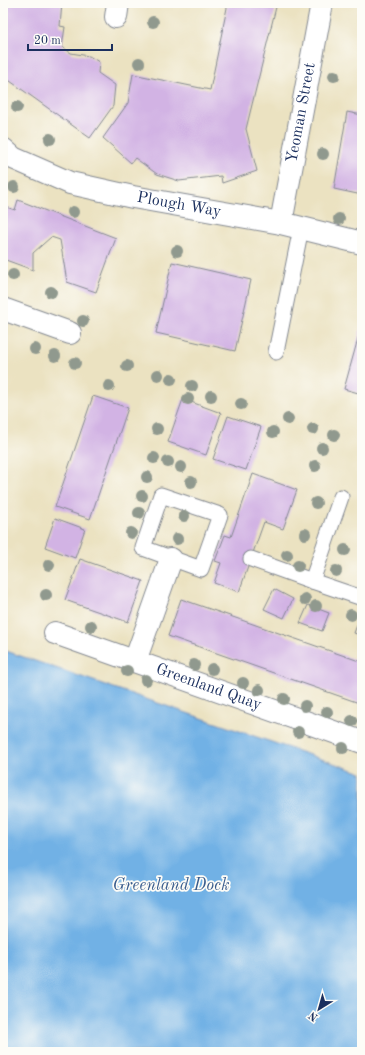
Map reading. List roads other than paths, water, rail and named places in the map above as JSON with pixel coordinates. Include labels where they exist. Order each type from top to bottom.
[{"type":"street","name":"Yeoman Street","points":[[291,225],[322,3]]},
{"type":"street","name":"Plough Way","points":[[3,149],[13,158],[70,183],[133,197],[291,225],[362,244]]},
{"type":"street","points":[[3,309],[70,332]]},
{"type":"street","points":[[135,661],[171,559]]},
{"type":"street","name":"Greenland Quay","points":[[55,633],[362,742]]},
{"type":"lane","points":[[276,352],[291,225]]},
{"type":"lane","points":[[161,494],[220,515],[215,547],[201,569],[171,559],[143,548],[161,494]]},
{"type":"lane","points":[[312,581],[341,497]]},
{"type":"lane","points":[[251,559],[362,598]]},
{"type":"water","name":"Greenland Dock","points":[[3,649],[362,773],[362,1052],[3,1052]]}]
